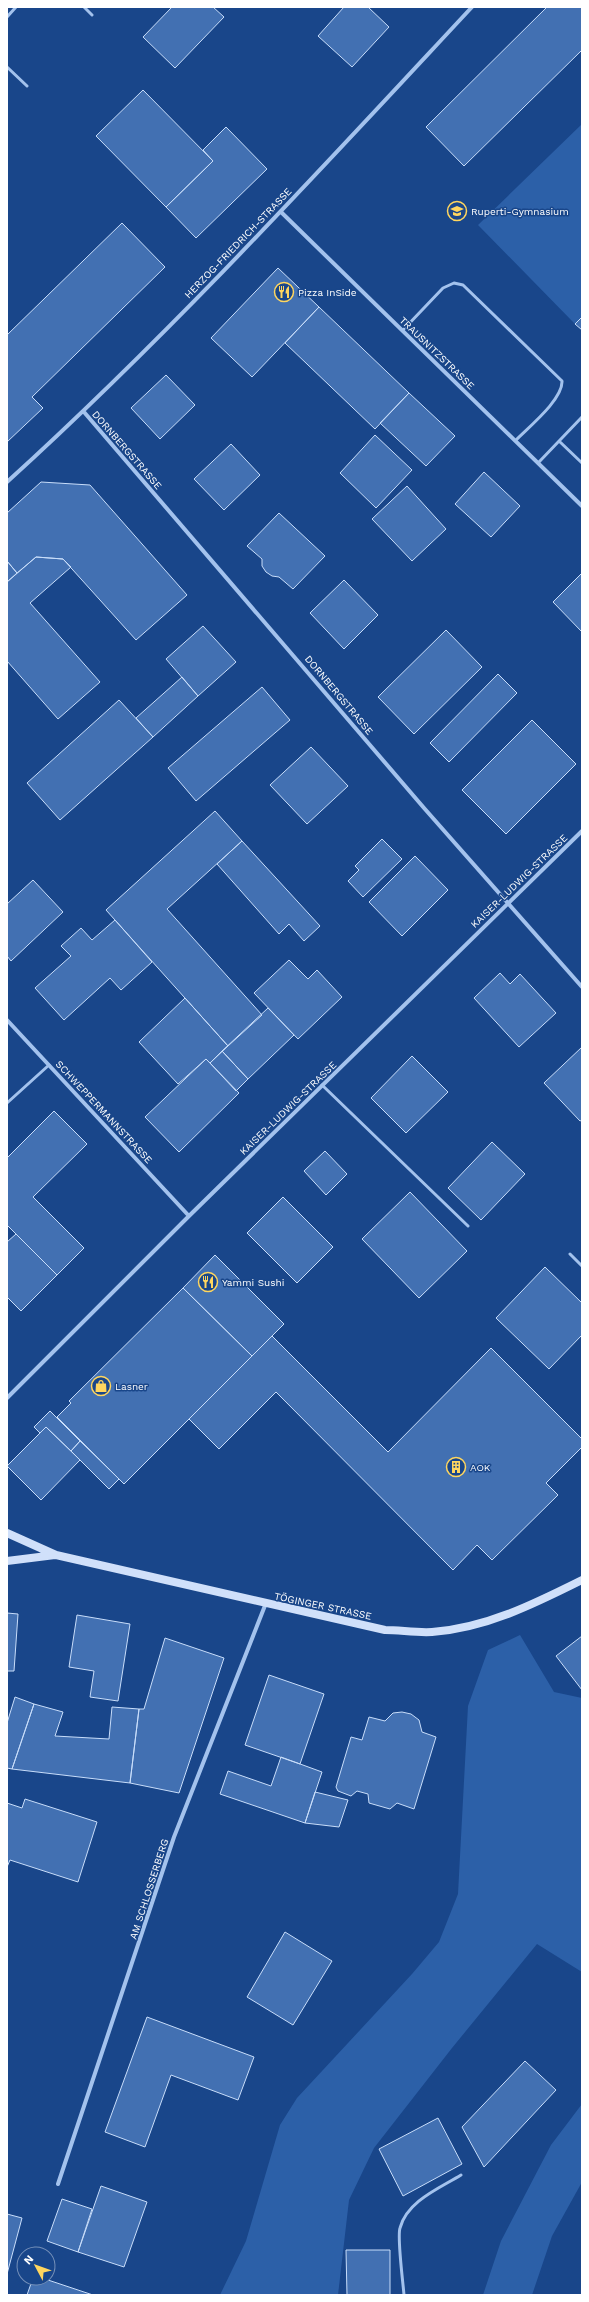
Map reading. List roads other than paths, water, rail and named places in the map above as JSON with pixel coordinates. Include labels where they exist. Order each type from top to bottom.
[{"type":"street","name":"HERZOG-FRIEDRICH-STRASSE","points":[[7,482],[84,412],[281,212],[472,7]]},
{"type":"street","name":"TRAUSNITZSTRASSE","points":[[281,212],[539,462],[582,506]]},
{"type":"street","name":"DORNBERGSTRASSE","points":[[84,412],[424,808],[509,902],[582,987]]},
{"type":"street","name":"KAISER-LUDWIG-STRASSE","points":[[7,1398],[189,1216],[582,831]]},
{"type":"street","name":"SCHWEPPERMANNSTRASSE","points":[[7,1020],[189,1216]]},
{"type":"street","name":"TÖGINGER STRASSE","points":[[7,1533],[56,1555],[385,1630],[430,1632],[460,1628],[502,1617],[582,1580]]},
{"type":"street","name":"TÖGINGER STRASSE","points":[[7,1561],[56,1555]]},
{"type":"street","name":"AM SCHLOSSERBERG","points":[[58,2184],[174,1837],[266,1603]]},
{"type":"lane","points":[[7,17],[16,7]]},
{"type":"lane","points":[[84,7],[92,15]]},
{"type":"lane","points":[[7,67],[27,86]]},
{"type":"lane","points":[[403,330],[443,288],[454,283],[463,285],[562,381],[563,389],[556,400],[516,440]]},
{"type":"lane","points":[[539,462],[582,417]]},
{"type":"lane","points":[[559,441],[582,463]]},
{"type":"lane","points":[[7,1103],[49,1065]]},
{"type":"lane","points":[[322,1085],[468,1226]]},
{"type":"lane","points":[[570,1254],[582,1266]]},
{"type":"lane","points":[[404,2295],[400,2228],[407,2213],[425,2196],[461,2175]]},
{"type":"place","name":"Ruperti-Gymnasium","points":[[457,211]]},
{"type":"place","name":"Pizza InSide","points":[[284,292]]},
{"type":"place","name":"Yammi Sushi","points":[[208,1282]]},
{"type":"place","name":"Lasner","points":[[101,1386]]},
{"type":"place","name":"AOK","points":[[456,1467]]}]
